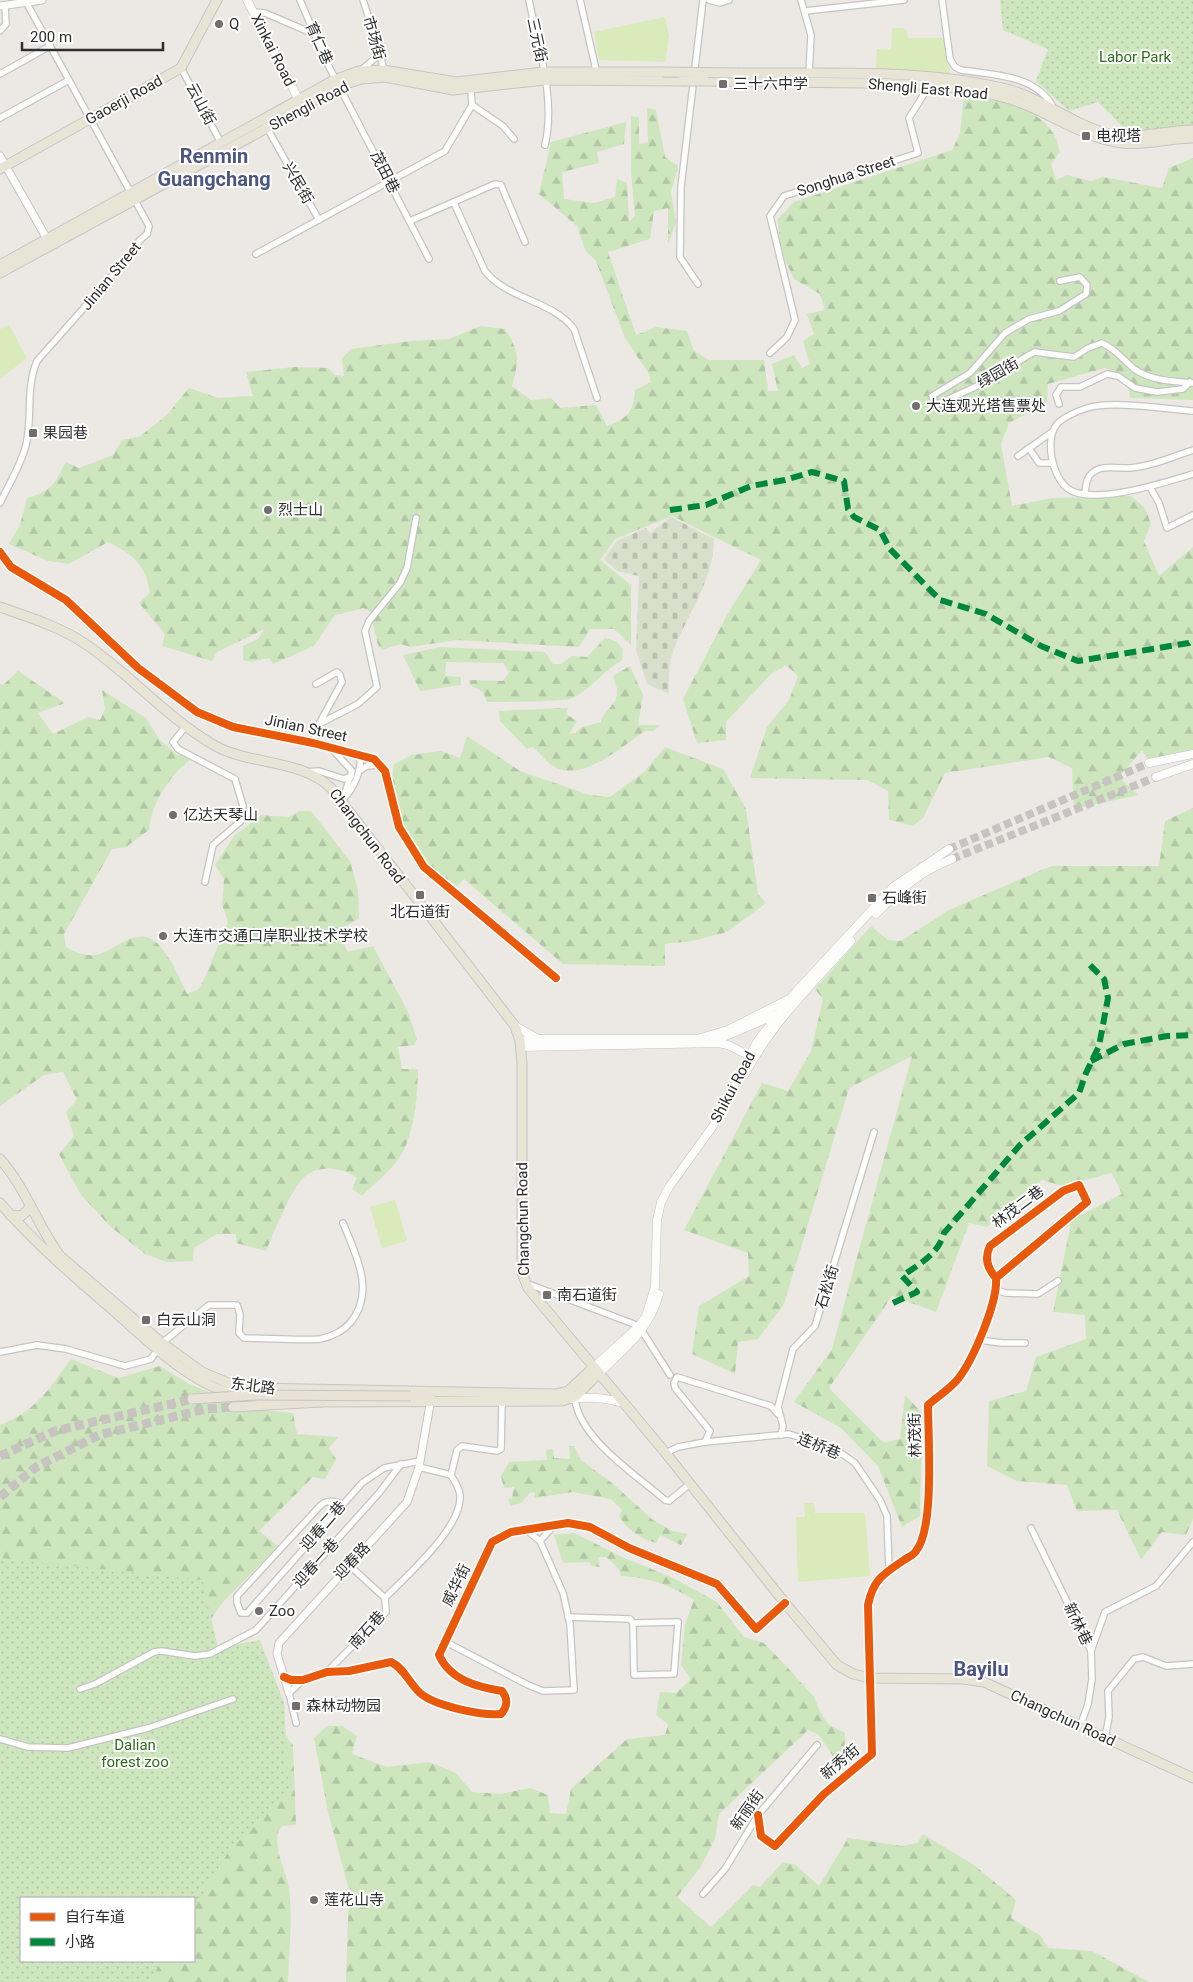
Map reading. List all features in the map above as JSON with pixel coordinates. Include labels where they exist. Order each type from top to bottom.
[{"type":"highway","points":[[192,1398],[255,1395],[411,1396],[431,1398]]},
{"type":"highway","points":[[233,1407],[321,1402]]},
{"type":"main road","points":[[181,68],[217,0]]},
{"type":"main road","name":"Xinkai Road","points":[[247,0],[299,100]]},
{"type":"main road","name":"Gaoerji Road","points":[[3,168],[181,68]]},
{"type":"main road","name":"Shengli Road","points":[[0,273],[132,196],[220,141],[265,124],[299,100],[359,72],[384,73],[456,82],[544,76],[598,76],[682,81]]},
{"type":"main road","name":"Shengli Road","points":[[598,76],[662,72],[893,74],[980,84],[1018,92],[1081,123],[1111,134],[1149,136],[1193,130]]},
{"type":"main road","name":"Shengli Road","points":[[0,264],[132,196],[338,82],[362,79],[384,73],[453,90],[544,76]]},
{"type":"main road","name":"Shengli East Road","points":[[682,81],[824,82],[929,86],[995,94],[1024,104],[1071,128],[1122,143],[1148,144],[1177,138],[1193,138]]},
{"type":"main road","name":"Changchun Road","points":[[0,607],[49,624],[84,643],[186,726],[226,751],[322,778],[343,800],[515,1026],[524,1045],[522,1064],[523,1280],[554,1321],[666,1453],[785,1603],[837,1665],[853,1674],[870,1678],[975,1680],[1193,1778]]},
{"type":"main road","points":[[1149,763],[1193,754]]},
{"type":"main road","points":[[1156,777],[1193,764]]},
{"type":"main road","name":"Shikui Road","points":[[753,1053],[794,999],[892,887],[949,849]]},
{"type":"main road","name":"Shikui Road","points":[[597,1370],[640,1329],[646,1316],[655,1287],[657,1220],[661,1202],[669,1186],[714,1126],[753,1053],[780,1013],[896,893],[918,875],[952,859]]},
{"type":"main road","points":[[524,1045],[538,1039],[685,1039],[709,1037],[794,999]]},
{"type":"main road","points":[[524,1045],[697,1045],[710,1043],[780,1013]]},
{"type":"main road","points":[[515,1026],[538,1039]]},
{"type":"main road","points":[[745,1029],[751,1030],[754,1035],[753,1053]]},
{"type":"main road","points":[[730,1035],[732,1040],[753,1053]]},
{"type":"main road","points":[[710,1043],[728,1045],[753,1053]]},
{"type":"main road","name":"东北路","points":[[0,1159],[20,1184],[60,1256],[191,1374],[218,1389],[271,1400],[321,1402],[556,1394],[568,1392],[597,1370]]},
{"type":"main road","name":"东北路","points":[[0,1203],[64,1268],[160,1347],[202,1372],[238,1387],[502,1402],[562,1401],[576,1396],[597,1370]]},
{"type":"main road","points":[[10,1215],[21,1216],[28,1210],[30,1204]]},
{"type":"main road","points":[[30,1235],[30,1220],[39,1221]]},
{"type":"main road","points":[[562,1401],[605,1398],[624,1403]]},
{"type":"street","points":[[0,31],[6,24],[2,6],[25,1],[42,0]]},
{"type":"street","name":"育仁巷","points":[[300,0],[327,63],[338,82]]},
{"type":"street","name":"市场街","points":[[363,0],[384,73]]},
{"type":"street","name":"三元街","points":[[529,0],[544,76],[549,128],[545,145]]},
{"type":"street","points":[[698,284],[680,257],[681,188],[703,0]]},
{"type":"street","points":[[709,0],[720,3],[729,0]]},
{"type":"street","points":[[801,0],[811,35],[809,74]]},
{"type":"street","points":[[805,11],[904,0]]},
{"type":"street","points":[[942,0],[950,59],[954,67],[1009,77],[1038,88],[1050,99],[1054,110]]},
{"type":"street","name":"Jinian Street","points":[[0,503],[26,446],[29,391],[31,376],[37,361],[126,260],[140,240],[147,234],[149,226],[25,1]]},
{"type":"street","points":[[582,1],[598,76]]},
{"type":"street","points":[[253,12],[265,13],[307,31],[313,29]]},
{"type":"street","points":[[0,74],[50,46]]},
{"type":"street","points":[[359,72],[380,54]]},
{"type":"street","name":"云山街","points":[[181,68],[220,141]]},
{"type":"street","points":[[0,118],[69,80]]},
{"type":"street","name":"茂田巷","points":[[338,82],[429,259]]},
{"type":"street","name":"Songhua Street","points":[[770,353],[787,337],[795,320],[770,216],[784,196],[918,153],[909,118],[929,86]]},
{"type":"street","points":[[256,254],[445,151],[472,106],[471,88]]},
{"type":"street","points":[[472,106],[503,126],[514,139]]},
{"type":"street","name":"兴民街","points":[[265,124],[319,220]]},
{"type":"street","points":[[0,156],[3,168],[47,239]]},
{"type":"street","points":[[410,222],[495,184],[501,185],[525,242]]},
{"type":"street","points":[[454,203],[485,271],[492,281],[567,320],[574,329],[597,398]]},
{"type":"street","name":"绿园街","points":[[1060,280],[1080,277],[1087,285],[1086,294],[1060,311],[1029,319],[1005,333],[970,373],[932,396],[936,405],[977,386],[1034,352],[1074,357],[1088,348],[1102,343],[1116,349],[1132,367],[1144,375],[1169,381],[1192,383]]},
{"type":"street","points":[[1059,404],[1056,394],[1061,387],[1080,388],[1107,374],[1118,376],[1135,388],[1157,392],[1183,389],[1192,383]]},
{"type":"street","points":[[1018,456],[1052,432],[1058,422],[1088,408],[1119,406],[1193,410]]},
{"type":"street","points":[[1052,432],[1052,463],[1060,478],[1070,490],[1085,494],[1113,494],[1150,487],[1193,474]]},
{"type":"street","points":[[1030,448],[1039,463],[1052,463]]},
{"type":"street","points":[[1085,494],[1088,477],[1103,468],[1146,466],[1193,450]]},
{"type":"street","points":[[1150,487],[1159,502],[1167,528],[1193,515]]},
{"type":"street","points":[[320,724],[358,704],[377,687],[365,631],[369,621],[400,583],[407,568],[416,518]]},
{"type":"street","name":"Jinian Street","points":[[0,552],[11,567],[66,600],[138,668],[197,712],[233,727],[331,747],[374,759],[381,765]]},
{"type":"street","points":[[313,743],[320,724],[342,682],[337,672],[316,684]]},
{"type":"street","points":[[186,726],[173,742],[178,749],[235,779],[243,806],[241,821],[213,845],[205,882]]},
{"type":"street","points":[[331,747],[351,768],[351,776],[343,800]]},
{"type":"street","points":[[343,800],[351,789],[358,772],[361,759],[358,754]]},
{"type":"street","points":[[358,772],[367,766],[381,765],[385,771],[399,827],[424,867],[556,978]]},
{"type":"street","points":[[305,772],[319,771],[344,779],[351,776]]},
{"type":"street","name":"石松街","points":[[781,1435],[783,1426],[779,1418],[778,1407],[793,1350],[815,1326],[874,1132]]},
{"type":"street","name":"林茂二巷","points":[[1079,1185],[1087,1202],[996,1278],[990,1271],[987,1263],[986,1254],[990,1246],[1064,1190],[1079,1185]]},
{"type":"street","points":[[0,1352],[37,1345],[66,1349],[125,1366],[151,1359],[160,1347],[209,1305],[237,1305],[240,1314],[239,1333],[244,1338],[321,1339],[335,1335],[348,1326],[357,1314],[363,1298],[360,1266],[343,1223]]},
{"type":"street","name":"林茂街","points":[[870,1678],[868,1605],[871,1589],[881,1576],[916,1552],[925,1536],[931,1435],[928,1405],[958,1380],[972,1360],[996,1290],[996,1278]]},
{"type":"street","points":[[996,1290],[1006,1293],[1038,1294],[1058,1280]]},
{"type":"street","points":[[531,1285],[640,1329],[670,1375]]},
{"type":"street","points":[[979,1340],[1025,1343]]},
{"type":"street","points":[[705,1442],[710,1431],[675,1388],[674,1383],[678,1377],[771,1406],[776,1409],[779,1418]]},
{"type":"street","name":"迎春路","points":[[296,1723],[277,1654],[282,1638],[407,1502],[420,1464],[431,1398]]},
{"type":"street","points":[[575,1399],[576,1410],[593,1438],[665,1500],[669,1502],[691,1484]]},
{"type":"street","points":[[385,1598],[445,1532],[457,1513],[460,1494],[450,1474],[457,1450],[462,1446],[497,1451],[501,1449],[502,1402]]},
{"type":"street","name":"连桥巷","points":[[666,1453],[678,1447],[705,1442],[789,1434],[835,1449],[855,1464],[880,1500],[887,1516],[889,1570]]},
{"type":"street","name":"迎春二巷","points":[[343,1504],[330,1501],[324,1502],[319,1507],[238,1596],[237,1603],[241,1613],[247,1613],[343,1504],[372,1475],[384,1468],[401,1464],[420,1464],[450,1474]]},
{"type":"street","name":"迎春一巷","points":[[80,1689],[95,1684],[154,1652],[161,1650],[195,1656],[210,1654],[256,1630],[379,1493],[401,1464]]},
{"type":"street","name":"威华街","points":[[303,1680],[327,1672],[350,1671],[391,1662],[396,1665],[421,1694],[438,1702],[490,1715],[502,1714],[506,1708],[506,1697],[502,1691],[481,1688],[456,1676],[444,1667],[439,1655],[492,1542],[511,1532],[554,1524],[568,1523],[590,1527],[629,1548],[717,1584],[756,1629],[785,1603]]},
{"type":"street","points":[[540,1541],[554,1524]]},
{"type":"street","name":"新林巷","points":[[1031,1528],[1091,1651],[1092,1679],[1088,1704],[1080,1727]]},
{"type":"street","points":[[444,1641],[543,1691],[574,1690],[568,1617],[563,1593],[540,1541],[525,1529]]},
{"type":"street","points":[[1091,1651],[1105,1612],[1156,1586],[1193,1542]]},
{"type":"street","name":"南石巷","points":[[327,1672],[386,1612],[385,1598],[349,1565]]},
{"type":"street","points":[[568,1617],[630,1619],[633,1623],[634,1674],[674,1674],[678,1622],[633,1623]]},
{"type":"street","points":[[1105,1738],[1109,1718],[1108,1691],[1134,1659],[1143,1657],[1166,1666],[1193,1664]]},
{"type":"street","points":[[339,1660],[350,1671]]},
{"type":"street","points":[[284,1677],[291,1680],[303,1680]]},
{"type":"street","name":"新秀街","points":[[758,1815],[761,1836],[774,1846],[824,1794],[872,1754],[870,1678]]},
{"type":"street","points":[[289,1693],[303,1680]]},
{"type":"street","points":[[0,1739],[28,1747],[68,1748],[148,1728],[233,1699]]},
{"type":"street","name":"新丽街","points":[[703,1894],[726,1869],[758,1815],[817,1744]]},
{"type":"green space","name":"Labor Park","points":[[1000,0],[1193,0],[1193,125],[1139,131],[1122,126],[1098,102],[1069,111],[1036,81],[1048,49],[1003,30]]},
{"type":"green space","points":[[665,17],[669,36],[665,62],[599,60],[594,32]]},
{"type":"green space","points":[[892,28],[903,28],[907,31],[908,38],[944,38],[950,76],[876,68],[877,49],[891,50]]},
{"type":"green space","points":[[964,95],[1013,105],[1036,116],[1045,123],[1054,135],[1060,152],[1051,164],[1056,180],[1067,175],[1090,181],[1103,177],[1162,188],[1169,168],[1193,158],[1193,400],[1130,398],[1127,378],[1105,368],[1048,384],[1047,403],[1009,423],[1001,444],[1012,506],[1052,498],[1131,496],[1145,508],[1151,524],[1144,541],[1159,576],[1193,547],[1193,750],[1148,760],[1142,750],[1119,777],[1138,795],[1074,809],[1072,768],[1049,757],[945,773],[923,818],[913,826],[889,820],[888,791],[867,780],[750,778],[767,727],[789,700],[798,676],[786,665],[771,674],[726,722],[726,740],[697,743],[683,699],[727,615],[761,560],[672,516],[615,539],[600,560],[631,585],[631,645],[614,629],[590,629],[579,647],[457,640],[410,647],[401,644],[382,650],[378,645],[370,612],[364,608],[335,615],[314,646],[273,664],[269,658],[251,662],[243,660],[243,646],[258,639],[265,629],[217,652],[212,661],[162,646],[165,634],[139,603],[150,593],[145,574],[131,556],[108,542],[69,564],[48,561],[9,544],[20,525],[27,498],[42,493],[51,486],[66,462],[79,468],[113,455],[122,440],[139,437],[167,415],[189,388],[218,398],[253,396],[246,372],[294,367],[328,368],[335,375],[344,376],[342,358],[351,349],[411,341],[449,339],[481,326],[505,329],[517,357],[512,386],[531,400],[551,398],[560,408],[596,405],[607,426],[625,417],[633,404],[635,390],[651,382],[649,374],[625,338],[596,261],[585,250],[577,226],[539,194],[551,142],[626,122],[624,144],[597,152],[599,163],[562,172],[564,199],[594,203],[615,197],[617,179],[627,183],[629,222],[635,216],[631,172],[631,116],[639,118],[639,144],[648,142],[647,108],[656,110],[665,157],[678,166],[671,192],[676,222],[668,244],[668,208],[654,211],[650,239],[608,252],[636,335],[656,327],[687,331],[694,351],[709,360],[764,360],[768,391],[778,391],[772,364],[794,355],[802,368],[810,364],[803,341],[814,334],[807,314],[825,310],[820,294],[794,279],[780,249],[778,219],[794,202],[952,150],[960,134]]},
{"type":"green space","points":[[9,325],[27,358],[0,379],[0,329]]},
{"type":"green space","points":[[671,517],[714,539],[713,554],[704,584],[672,655],[669,669],[669,694],[647,684],[636,650],[639,576],[617,571],[604,559],[617,541],[646,528],[650,533]]},
{"type":"green space","points":[[605,638],[616,641],[623,649],[622,660],[580,694],[573,698],[557,700],[487,702],[483,692],[470,685],[469,680],[503,681],[509,672],[503,663],[446,662],[445,676],[461,677],[461,685],[420,691],[403,655],[440,647],[545,652],[553,664],[561,664],[572,656],[587,657]]},
{"type":"green space","points":[[630,666],[643,695],[638,725],[660,725],[654,731],[645,731],[599,762],[574,770],[561,770],[550,764],[533,747],[527,749],[500,721],[499,711],[568,708],[566,714],[577,721],[569,734],[575,733],[582,727],[601,722],[615,701],[617,689],[613,676]]},
{"type":"green space","points":[[18,671],[65,703],[38,713],[53,734],[88,717],[100,720],[105,709],[102,690],[146,718],[159,739],[177,755],[182,753],[191,759],[176,773],[163,790],[154,809],[149,830],[126,847],[112,849],[64,934],[66,947],[79,953],[95,955],[103,953],[134,937],[150,938],[158,944],[175,968],[187,994],[199,989],[228,922],[222,905],[224,879],[215,865],[234,836],[261,815],[289,817],[299,811],[311,811],[350,861],[358,890],[359,918],[337,932],[348,952],[373,946],[407,1010],[417,1039],[414,1045],[398,1047],[402,1069],[418,1069],[416,1104],[412,1128],[398,1160],[362,1196],[352,1189],[357,1178],[342,1171],[334,1169],[318,1170],[304,1177],[289,1198],[266,1251],[236,1243],[236,1234],[217,1234],[194,1248],[193,1261],[167,1262],[145,1254],[111,1227],[81,1195],[59,1154],[74,1136],[66,1112],[77,1100],[63,1072],[44,1075],[0,1106],[0,684],[3,685]]},
{"type":"green space","points":[[467,736],[520,771],[590,795],[610,797],[644,772],[665,747],[723,769],[746,809],[758,894],[766,903],[727,932],[692,941],[665,944],[665,966],[563,964],[464,879],[457,886],[426,863],[412,842],[400,816],[394,788],[394,764],[412,755],[441,751],[460,758]]},
{"type":"green space","points":[[1193,808],[1193,1519],[1186,1535],[1162,1532],[1141,1560],[1117,1510],[1077,1511],[1067,1485],[1017,1481],[987,1466],[989,1401],[1026,1391],[1036,1357],[1086,1339],[1085,1315],[1053,1312],[1070,1228],[1069,1221],[1122,1194],[1112,1173],[1062,1186],[1042,1180],[987,1227],[969,1223],[936,1312],[892,1296],[829,1388],[884,1443],[900,1439],[905,1395],[922,1413],[920,1516],[902,1527],[878,1466],[841,1428],[794,1402],[832,1349],[912,1056],[849,1088],[784,1304],[758,1339],[738,1342],[735,1374],[692,1354],[699,1306],[749,1276],[748,1253],[684,1230],[762,1083],[788,1091],[811,1051],[823,999],[815,989],[871,926],[888,940],[901,941],[949,910],[1051,866],[1159,866],[1165,821]]},
{"type":"green space","points":[[395,1200],[407,1241],[382,1248],[370,1207]]},
{"type":"green space","points":[[71,1359],[118,1378],[160,1366],[189,1384],[248,1408],[293,1413],[297,1434],[338,1437],[329,1448],[336,1459],[325,1479],[313,1477],[259,1531],[278,1546],[224,1601],[207,1624],[0,1691],[0,1425],[23,1413],[41,1398]]},
{"type":"green space","points":[[569,1446],[574,1446],[581,1460],[612,1483],[653,1520],[672,1531],[688,1534],[681,1545],[660,1535],[656,1543],[634,1533],[622,1521],[619,1516],[622,1510],[611,1499],[573,1492],[534,1498],[535,1493],[531,1492],[521,1503],[511,1506],[508,1499],[512,1498],[514,1487],[504,1488],[501,1476],[509,1462],[547,1460],[546,1450],[553,1449],[554,1458],[570,1459]]},
{"type":"green space","points":[[804,1503],[814,1503],[815,1513],[865,1513],[870,1576],[798,1582],[796,1517],[805,1517]]},
{"type":"green space","points":[[574,1533],[622,1557],[671,1577],[717,1602],[744,1637],[764,1643],[787,1667],[814,1697],[822,1716],[829,1725],[845,1733],[844,1756],[833,1756],[819,1735],[808,1730],[719,1814],[715,1839],[700,1868],[677,1897],[711,1927],[753,1885],[760,1887],[783,1862],[796,1865],[819,1886],[848,1838],[902,1846],[917,1843],[923,1834],[974,1865],[1016,1900],[1011,1918],[1041,1936],[1048,1948],[1092,1951],[1149,1982],[346,1982],[349,1890],[328,1812],[314,1738],[327,1726],[342,1726],[357,1736],[352,1754],[387,1767],[429,1762],[456,1773],[472,1792],[501,1794],[530,1788],[548,1795],[550,1813],[566,1814],[571,1789],[627,1739],[665,1735],[668,1724],[656,1715],[660,1692],[676,1693],[691,1679],[681,1665],[685,1624],[694,1600],[659,1583],[641,1578],[621,1576],[619,1569],[606,1557],[598,1557],[600,1567],[591,1566],[589,1562],[563,1563],[554,1535]]},
{"type":"green space","name":"Dalian forest zoo","points":[[0,1558],[202,1580],[218,1648],[260,1640],[284,1703],[289,1791],[229,1851],[195,1906],[195,1897],[20,1897],[20,1962],[161,1962],[149,1982],[0,1982]]},
{"type":"green space","points":[[285,1735],[293,1745],[296,1825],[281,1826],[277,1841],[289,1889],[290,1901],[291,1924],[288,1982],[0,1982],[0,1751]]},
{"type":"tunnel","points":[[949,849],[1149,763]]},
{"type":"tunnel","points":[[952,859],[1156,777]]},
{"type":"tunnel","points":[[0,1456],[55,1431],[192,1399]]},
{"type":"tunnel","points":[[0,1497],[36,1467],[99,1435],[206,1409],[233,1407]]},
{"type":"marked path","points":[[670,510],[706,505],[751,486],[785,480],[812,472],[844,481],[848,509],[854,517],[880,530],[890,549],[940,600],[986,614],[1041,646],[1078,661],[1189,643],[1193,640]]},
{"type":"marked path","points":[[893,1303],[917,1292],[902,1276],[933,1253],[944,1233],[1020,1145],[1079,1093],[1099,1046],[1108,998],[1104,979],[1087,962]]},
{"type":"marked path","points":[[1091,1061],[1124,1044],[1167,1036],[1193,1035]]},
{"type":"cycle path","points":[[0,552],[11,567],[66,600],[138,668],[197,712],[233,727],[313,743],[374,759],[385,771],[399,827],[424,867],[556,978]]},
{"type":"cycle path","points":[[758,1815],[761,1836],[775,1846],[824,1794],[872,1754],[868,1605],[873,1589],[880,1578],[890,1569],[914,1554],[922,1539],[926,1523],[929,1481],[928,1405],[955,1383],[971,1359],[989,1315],[996,1288],[996,1278],[1087,1202],[1079,1185],[1063,1191],[990,1246],[987,1263],[996,1278]]},
{"type":"cycle path","points":[[284,1677],[291,1680],[303,1680],[327,1672],[349,1671],[391,1662],[427,1698],[459,1709],[501,1714],[506,1702],[502,1691],[465,1681],[450,1671],[439,1655],[492,1542],[511,1532],[568,1523],[590,1527],[629,1548],[717,1584],[756,1629],[785,1603]]},
{"type":"place","name":"Q","points":[[219,24]]},
{"type":"place","name":"三十六中学","points":[[723,84]]},
{"type":"place","name":"电视塔","points":[[1086,136]]},
{"type":"place","name":"大连观光塔售票处","points":[[916,406]]},
{"type":"place","name":"果园巷","points":[[33,433]]},
{"type":"place","name":"烈士山","points":[[268,510]]},
{"type":"place","name":"亿达天琴山","points":[[173,815]]},
{"type":"place","name":"北石道街","points":[[420,895]]},
{"type":"place","name":"石峰街","points":[[872,898]]},
{"type":"place","name":"大连市交通口岸职业技术学校","points":[[163,936]]},
{"type":"place","name":"南石道街","points":[[547,1295]]},
{"type":"place","name":"白云山洞","points":[[146,1320]]},
{"type":"place","name":"Zoo","points":[[259,1611]]},
{"type":"place","name":"森林动物园","points":[[296,1706]]},
{"type":"place","name":"莲花山寺","points":[[314,1900]]},
{"type":"district","name":"Renmin Guangchang","points":[[214,168]]},
{"type":"district","name":"Bayilu","points":[[981,1669]]}]
